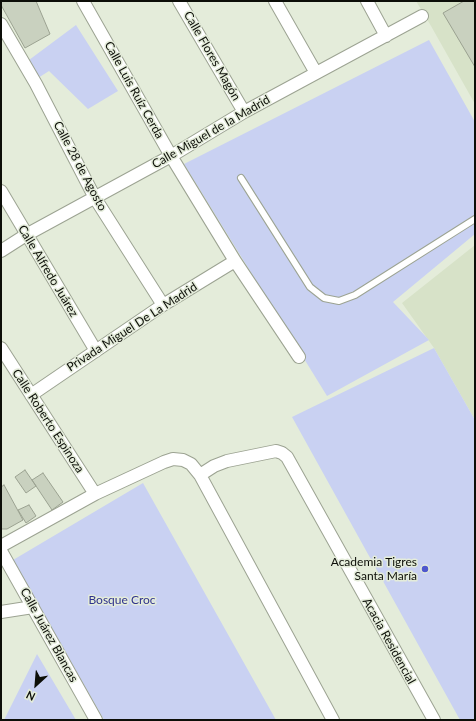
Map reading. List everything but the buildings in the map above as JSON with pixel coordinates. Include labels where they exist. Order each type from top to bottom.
[{"type":"street","name":"Calle Luis Ruíz Cerda","points":[[83,1],[171,156],[235,261],[299,357]]},
{"type":"street","name":"Calle Flores Magón","points":[[179,1],[244,112]]},
{"type":"street","points":[[275,1],[316,73]]},
{"type":"street","points":[[367,1],[386,36]]},
{"type":"street","name":"Calle Miguel de la Madrid","points":[[1,250],[171,156],[244,112],[422,16]]},
{"type":"street","name":"Calle 28 de Agosto","points":[[1,24],[36,84],[95,198],[164,305]]},
{"type":"street","name":"Calle Alfredo Juárez","points":[[1,191],[96,351]]},
{"type":"street","name":"Privada Miguel De La Madrid","points":[[31,395],[164,305],[235,261]]},
{"type":"street","name":"Calle Roberto Espinoza","points":[[1,348],[95,494]]},
{"type":"street","name":"Acacia Residencial","points":[[200,475],[214,466],[227,461],[276,452],[282,453],[287,457],[434,720]]},
{"type":"street","points":[[1,546],[95,494],[164,462],[183,460],[191,464],[200,475],[333,720]]},
{"type":"street","name":"Calle Juárez Blancas","points":[[1,551],[96,720]]},
{"type":"street","points":[[1,612],[33,607]]},
{"type":"lane","points":[[241,178],[310,287],[324,298],[339,301],[355,295],[475,219]]},
{"type":"shaded area","points":[[416,1],[475,1],[475,104],[431,26]]},
{"type":"shaded area","points":[[475,245],[475,420],[434,348],[402,303]]},
{"type":"green space","points":[[76,25],[118,91],[88,109],[49,71],[38,78],[29,60]]},
{"type":"green space","points":[[429,40],[475,122],[475,234],[393,302],[429,340],[327,396],[184,164]]},
{"type":"green space","name":"Academia Tigres Santa María","points":[[434,348],[475,420],[475,720],[460,720],[292,417]]},
{"type":"green space","name":"Bosque Croc","points":[[143,483],[276,720],[104,720],[13,560]]},
{"type":"green space","points":[[37,654],[76,720],[4,720]]},
{"type":"place","name":"Academia Tigres Santa María","points":[[425,569]]}]
